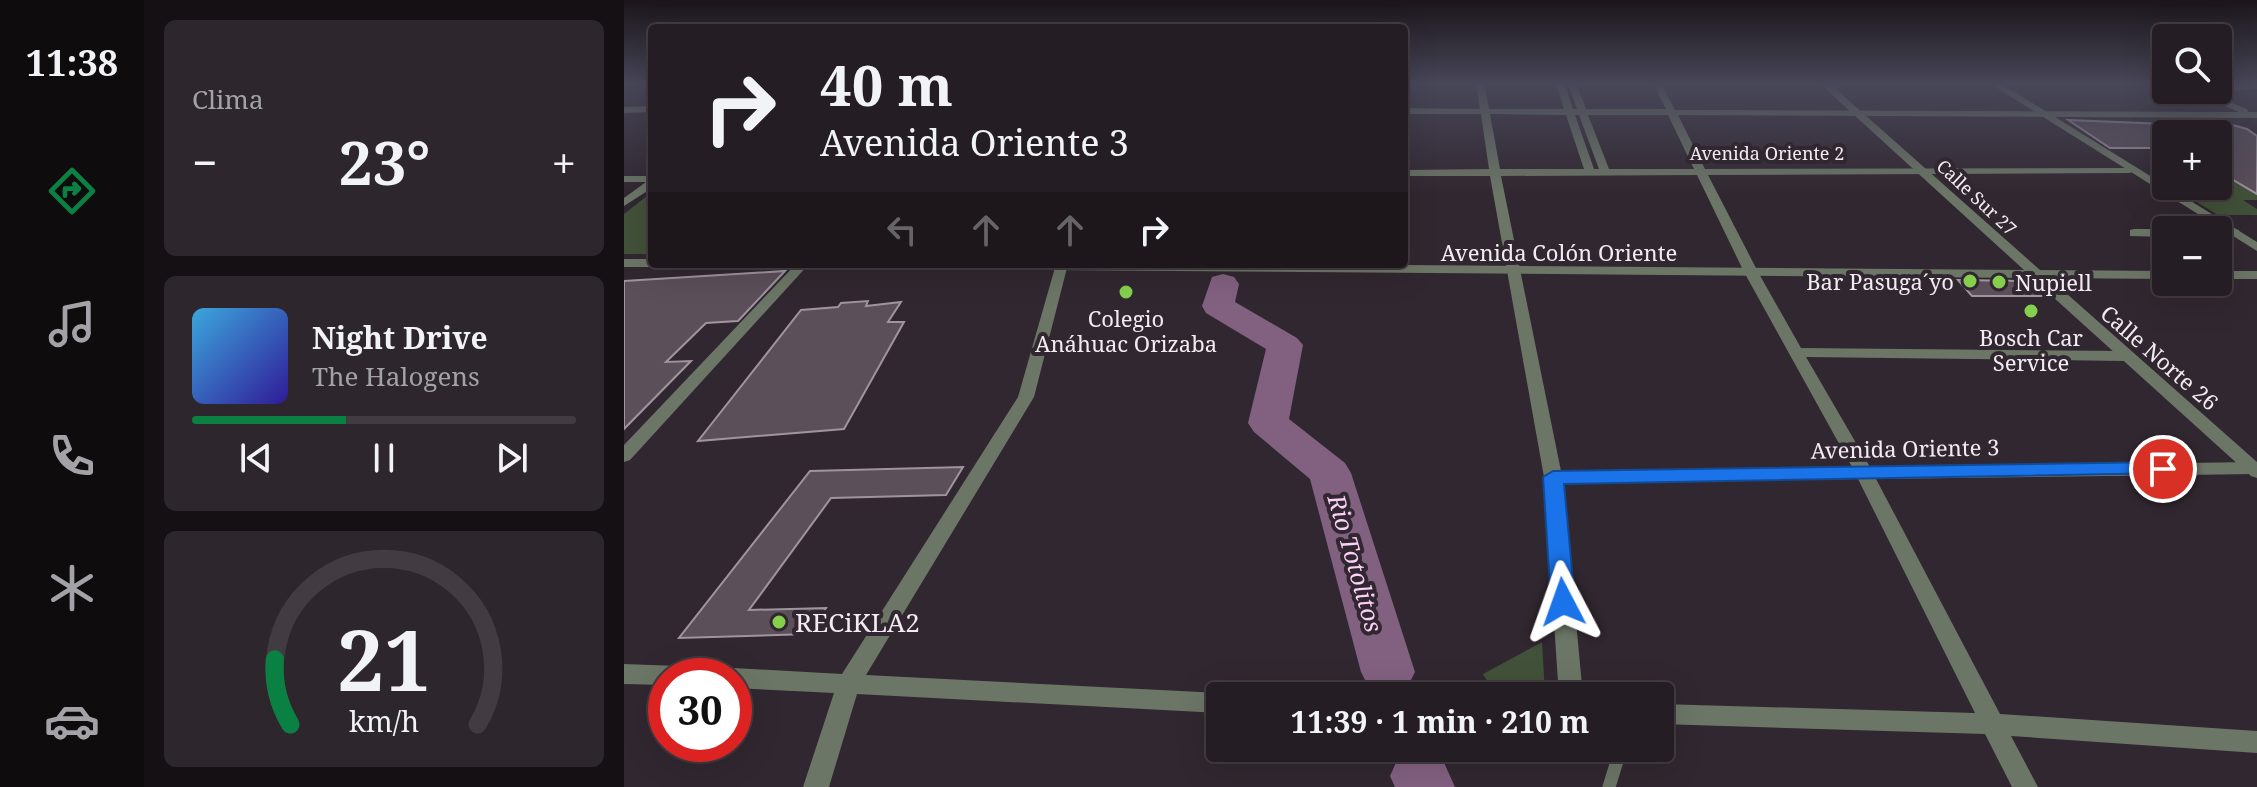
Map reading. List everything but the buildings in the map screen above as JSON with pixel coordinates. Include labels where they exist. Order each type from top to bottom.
[{"type":"street","points":[[1485,120],[1553,477],[1570,682]]},
{"type":"street","points":[[1572,120],[1590,172]]},
{"type":"street","points":[[1584,120],[1605,172]]},
{"type":"street","points":[[1675,120],[1751,272],[1799,352],[1864,473],[2025,787]]},
{"type":"street","name":"Calle Sur 27","points":[[1865,120],[2034,274]]},
{"type":"street","points":[[2052,120],[2257,247]]},
{"type":"street","name":"Avenida Oriente 2","points":[[1408,173],[2130,170]]},
{"type":"street","points":[[624,179],[648,181]]},
{"type":"street","points":[[624,203],[648,184]]},
{"type":"street","points":[[2134,233],[2152,233]]},
{"type":"street","points":[[624,263],[648,263]]},
{"type":"street","points":[[624,456],[802,268]]},
{"type":"street","points":[[816,787],[849,682],[1026,397],[1060,268]]},
{"type":"street","name":"Avenida Colón Oriente","points":[[1211,268],[2152,275]]},
{"type":"street","name":"Calle Norte 26","points":[[2034,274],[2256,469]]},
{"type":"street","points":[[2232,275],[2257,275]]},
{"type":"street","points":[[1799,352],[2124,356]]},
{"type":"street","name":"Avenida Oriente 3","points":[[1553,477],[2256,469]]},
{"type":"street","points":[[624,674],[648,675]]},
{"type":"street","points":[[752,679],[1206,702]]},
{"type":"street","points":[[1674,714],[1995,724],[2257,742]]},
{"type":"lane","points":[[1609,787],[1617,762]]},
{"type":"green space","points":[[2232,179],[2257,192],[2257,200],[2243,200],[2257,209],[2257,215],[2218,215],[2194,200],[2232,200]]},
{"type":"green space","points":[[648,195],[648,254],[624,254],[624,214]]},
{"type":"green space","points":[[1542,642],[1544,682],[1488,682],[1483,674]]},
{"type":"waterway","name":"Rio Totolitos","points":[[1223,284],[1218,306],[1285,345],[1268,423],[1330,473],[1388,672]]},
{"type":"waterway","name":"Rio Totolitos","points":[[1420,776],[1425,787]]},
{"type":"place","name":"Bar Pasuga´yo","points":[[1970,281]]},
{"type":"place","name":"Nupiell","points":[[1999,282]]},
{"type":"place","name":"Colegio Anáhuac Orizaba","points":[[1126,292]]},
{"type":"place","name":"Bosch Car Service","points":[[2031,311]]},
{"type":"place","name":"RECiKLA2","points":[[779,622]]},
{"type":"route","points":[[1563,602],[1553,477],[2163,469]]}]
